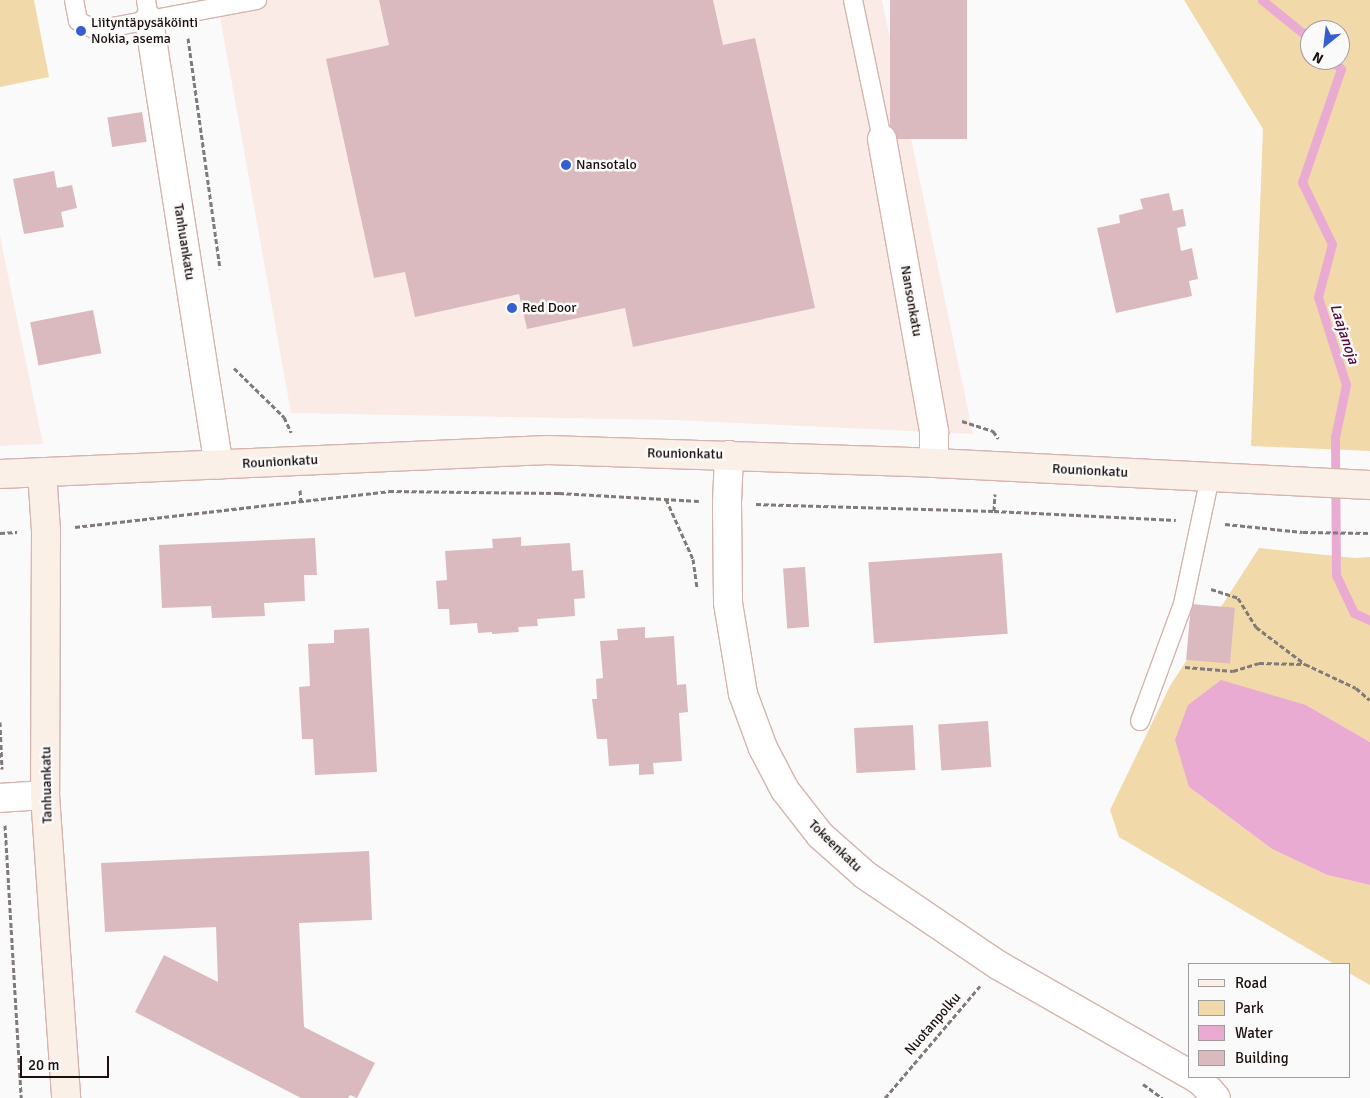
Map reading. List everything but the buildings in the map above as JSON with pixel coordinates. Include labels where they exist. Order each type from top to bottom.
[{"type":"main road","name":"Rounionkatu","points":[[0,474],[548,450],[934,463],[1368,485]]},
{"type":"main road","name":"Tanhuankatu","points":[[42,472],[46,530],[45,795],[66,1098]]},
{"type":"street","name":"Tanhuankatu","points":[[147,10],[219,465]]},
{"type":"street","name":"Nansonkatu","points":[[882,139],[934,432],[934,463]]},
{"type":"street","name":"Tokeenkatu","points":[[729,455],[727,503],[728,603],[743,694],[763,748],[785,790],[820,835],[865,875],[998,965],[1188,1073]]},
{"type":"street","points":[[2,798],[45,795]]},
{"type":"street","points":[[1196,1078],[1202,1082],[1216,1098]]},
{"type":"lane","points":[[74,0],[78,21],[96,30],[147,10],[185,13],[257,0]]},
{"type":"lane","points":[[853,0],[882,139]]},
{"type":"lane","points":[[1140,720],[1183,604],[1210,477]]},
{"type":"path","points":[[185,13],[221,279]]},
{"type":"path","points":[[232,358],[234,368],[284,417],[292,434]]},
{"type":"path","points":[[0,533],[46,530],[389,491],[558,493],[727,503],[994,511],[1200,522],[1303,532],[1370,533]]},
{"type":"path","points":[[1188,581],[1238,598],[1256,627],[1306,664],[1356,688],[1370,700]]},
{"type":"path","points":[[1160,665],[1233,671],[1259,663],[1306,664]]},
{"type":"path","points":[[0,722],[2,798],[21,1098]]},
{"type":"path","name":"Nuotanpolku","points":[[885,1098],[998,965]]},
{"type":"shaded area","points":[[217,0],[882,0],[973,434],[674,420],[291,413]]},
{"type":"shaded area","points":[[0,235],[5,261],[43,444],[0,446]]},
{"type":"green space","points":[[0,0],[34,0],[49,77],[0,87]]},
{"type":"green space","points":[[1184,0],[1370,0],[1370,451],[1251,446],[1263,129]]},
{"type":"green space","points":[[1259,548],[1355,558],[1370,557],[1370,742],[1306,705],[1189,787],[1272,849],[1327,875],[1370,885],[1370,985],[1350,974],[1350,963],[1332,963],[1119,837],[1110,810],[1170,686]]},
{"type":"water","points":[[1221,680],[1306,705],[1370,742],[1370,885],[1327,875],[1272,849],[1189,787],[1175,740],[1188,705]]},
{"type":"waterway","name":"Laajanoja","points":[[1262,0],[1300,31]]},
{"type":"waterway","name":"Laajanoja","points":[[1341,70],[1302,182],[1332,244],[1318,297],[1346,385],[1335,437],[1336,575],[1354,613],[1370,620]]},
{"type":"place","name":"Liityntäpysäköinti Nokia, asema","points":[[81,31]]},
{"type":"place","name":"Nansotalo","points":[[566,165]]},
{"type":"place","name":"Red Door","points":[[512,308]]}]
